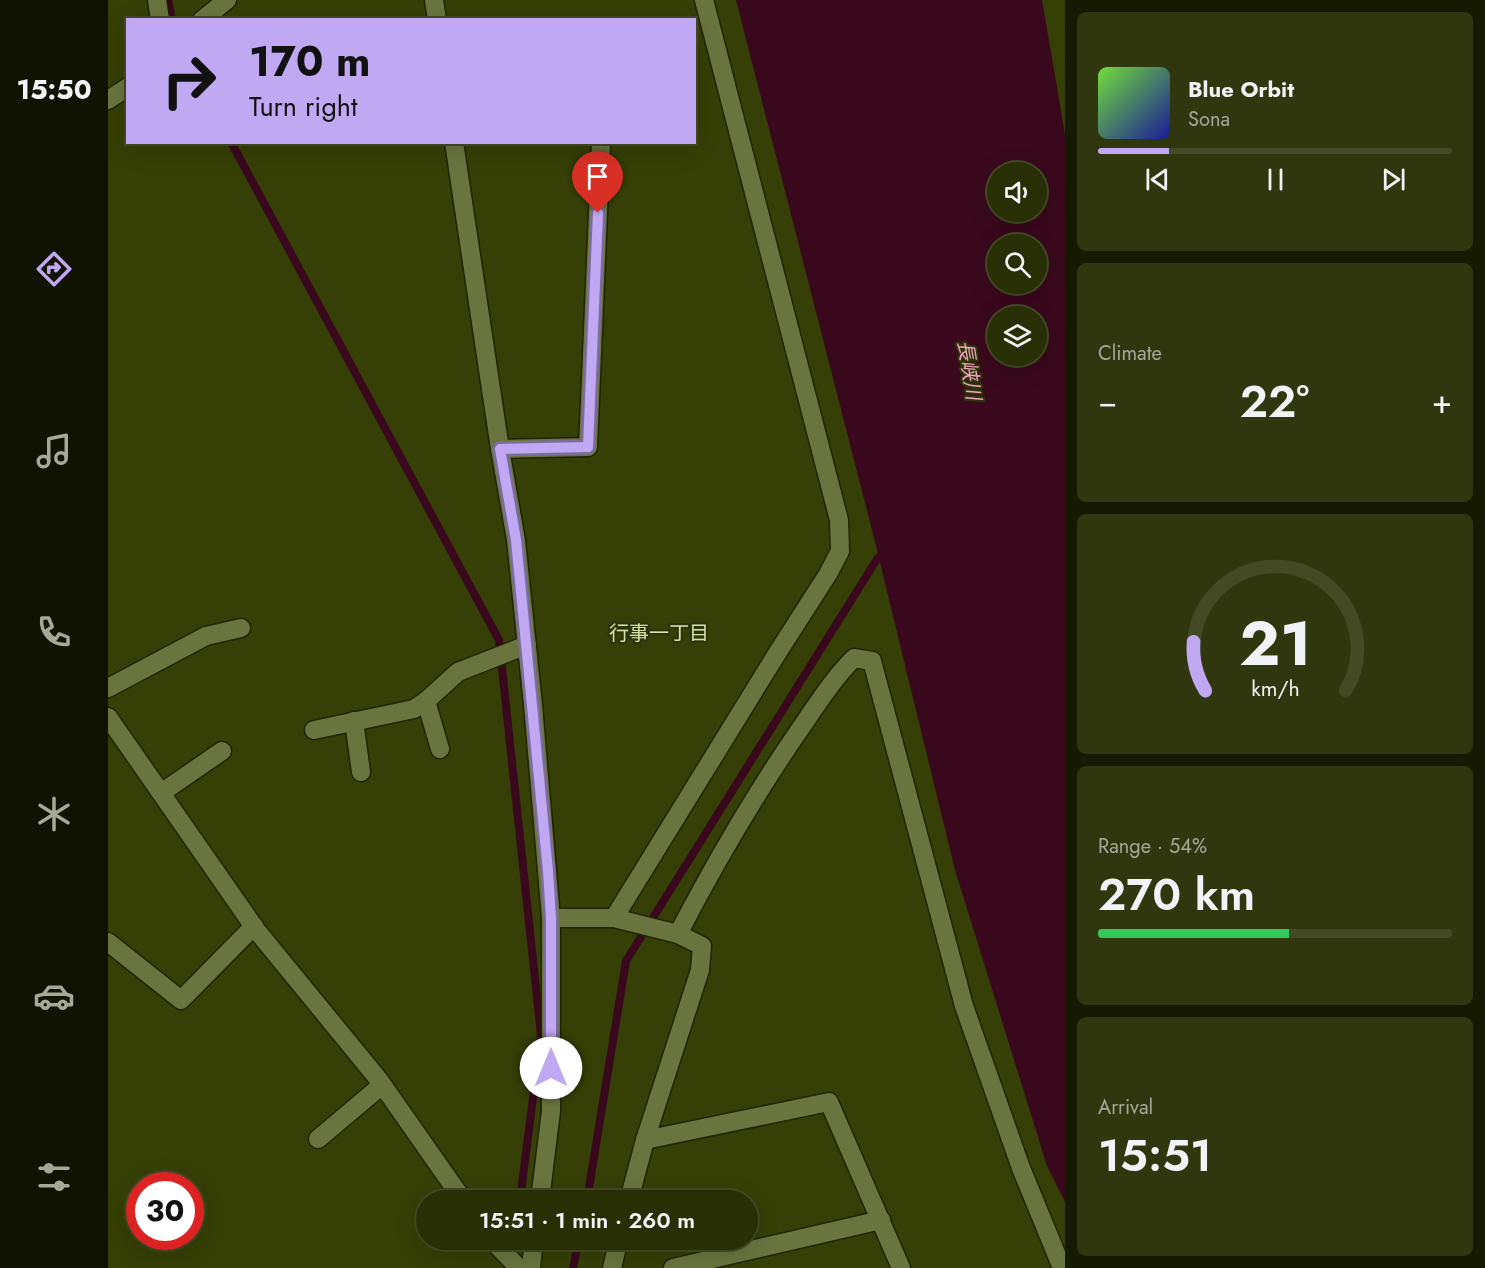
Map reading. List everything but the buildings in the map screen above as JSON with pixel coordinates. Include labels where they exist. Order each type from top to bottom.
[{"type":"street","points":[[157,0],[160,18]]},
{"type":"street","points":[[204,18],[227,0]]},
{"type":"street","points":[[434,0],[437,18]]},
{"type":"street","points":[[622,921],[778,652],[828,574],[840,551],[839,520],[704,0]]},
{"type":"street","points":[[108,100],[126,88]]},
{"type":"street","points":[[454,144],[516,540],[551,918],[551,1111],[541,1190]]},
{"type":"street","points":[[500,449],[588,447],[601,144]]},
{"type":"street","points":[[108,688],[206,636],[241,628]]},
{"type":"street","points":[[314,730],[414,709],[458,672],[527,645]]},
{"type":"street","points":[[678,934],[701,889],[777,762],[836,676],[854,658],[872,661],[964,1006],[1021,1168],[1062,1268]]},
{"type":"street","points":[[426,701],[440,749]]},
{"type":"street","points":[[108,717],[254,926],[382,1084],[457,1190]]},
{"type":"street","points":[[354,721],[361,772]]},
{"type":"street","points":[[161,793],[222,751]]},
{"type":"street","points":[[551,918],[622,921],[678,934],[702,946],[700,970],[645,1140],[632,1190]]},
{"type":"street","points":[[108,942],[181,1000],[254,926]]},
{"type":"street","points":[[318,1139],[382,1084]]},
{"type":"street","points":[[645,1140],[829,1102],[901,1268]]},
{"type":"street","points":[[673,1268],[881,1220]]},
{"type":"street","points":[[502,1250],[519,1268]]},
{"type":"street","points":[[531,1268],[533,1250]]},
{"type":"street","points":[[612,1268],[616,1250]]},
{"type":"water","name":"長峡川","points":[[736,0],[1042,0],[1065,134],[1065,1202],[1047,1166],[955,870],[873,534]]},
{"type":"waterway","points":[[168,0],[172,18]]},
{"type":"waterway","points":[[232,144],[499,640],[541,1035],[521,1190]]},
{"type":"waterway","points":[[589,1190],[626,961],[877,559],[886,552]]},
{"type":"waterway","points":[[513,1258],[514,1250]]},
{"type":"waterway","points":[[573,1268],[577,1250]]},
{"type":"district","name":"行事一丁目","points":[[659,633]]},
{"type":"route","points":[[551,1068],[551,918],[548,871],[516,540],[500,449],[588,447],[598,213]]}]
